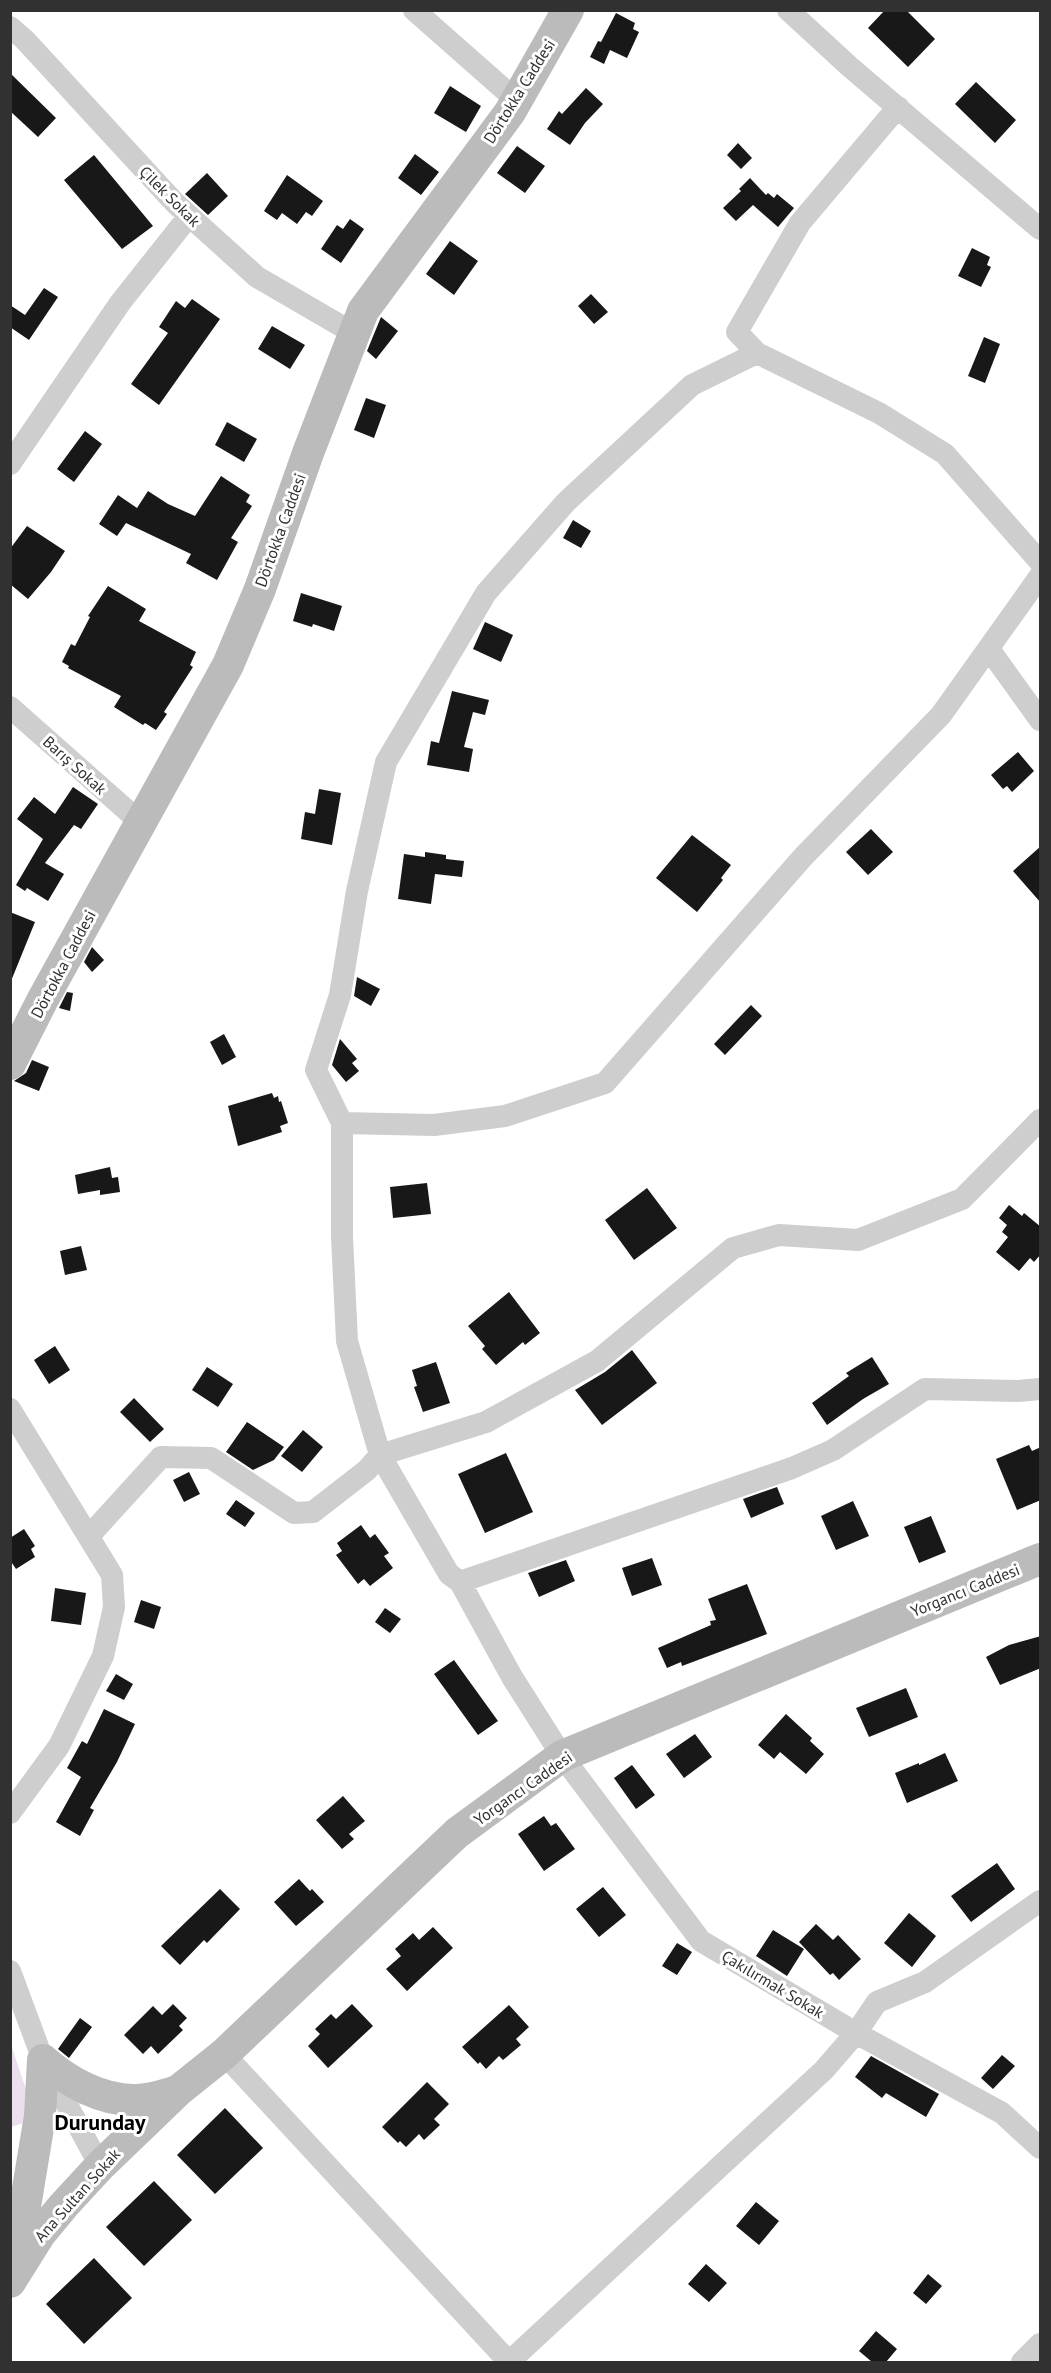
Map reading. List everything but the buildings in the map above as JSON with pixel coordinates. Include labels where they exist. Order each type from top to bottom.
[{"type":"street","points":[[414,10],[516,100]]},
{"type":"street","name":"Dörtokka Caddesi","points":[[10,1064],[43,999],[228,665],[260,589],[308,453],[363,311],[516,100],[568,10]]},
{"type":"street","points":[[788,10],[1041,229]]},
{"type":"street","name":"Çilek Sokak","points":[[10,27],[189,216],[257,277],[355,334]]},
{"type":"street","points":[[898,107],[800,224],[737,332],[757,353],[879,413],[945,454],[1041,562]]},
{"type":"street","points":[[10,464],[120,303],[189,216]]},
{"type":"street","points":[[757,353],[692,385],[566,502],[486,593],[386,762],[357,891],[340,995],[316,1070],[342,1123],[434,1125],[505,1116],[604,1083],[803,857],[941,715],[1041,576]]},
{"type":"street","points":[[989,649],[1041,720]]},
{"type":"street","name":"Barış Sokak","points":[[10,707],[140,822]]},
{"type":"street","points":[[89,1536],[161,1456],[211,1458],[294,1513],[313,1512],[367,1470],[380,1455],[486,1422],[597,1361],[733,1248],[779,1235],[858,1240],[962,1199],[1041,1120]]},
{"type":"street","name":"Çakılırmak Sokak","points":[[342,1123],[342,1237],[347,1341],[380,1455],[449,1574],[460,1582],[512,1677],[562,1756],[701,1941],[856,2033],[1002,2113],[1041,2148]]},
{"type":"street","points":[[460,1582],[792,1468],[833,1450],[925,1389],[1018,1391],[1041,1389]]},
{"type":"street","points":[[10,1409],[112,1575],[114,1607],[103,1656],[59,1746],[10,1813]]},
{"type":"street","name":"Yorgancı Caddesi","points":[[178,2091],[224,2054],[457,1833],[562,1756],[1041,1559]]},
{"type":"street","points":[[224,2054],[509,2362],[824,2070],[856,2033],[877,2002],[925,1982],[1041,1901]]},
{"type":"street","points":[[10,1971],[43,2060],[100,2166]]},
{"type":"street","points":[[43,2060],[60,2075],[74,2083],[116,2098],[135,2100],[178,2091]]},
{"type":"street","points":[[12,2278],[39,2116],[43,2060]]},
{"type":"street","name":"Ana Sultan Sokak","points":[[12,2278],[40,2234],[100,2166],[178,2091]]},
{"type":"street","points":[[1022,2362],[1041,2344]]},
{"type":"shaded area","points":[[10,2042],[36,2119],[11,2127],[10,2127]]},
{"type":"district","name":"Durunday","points":[[100,2122]]}]
